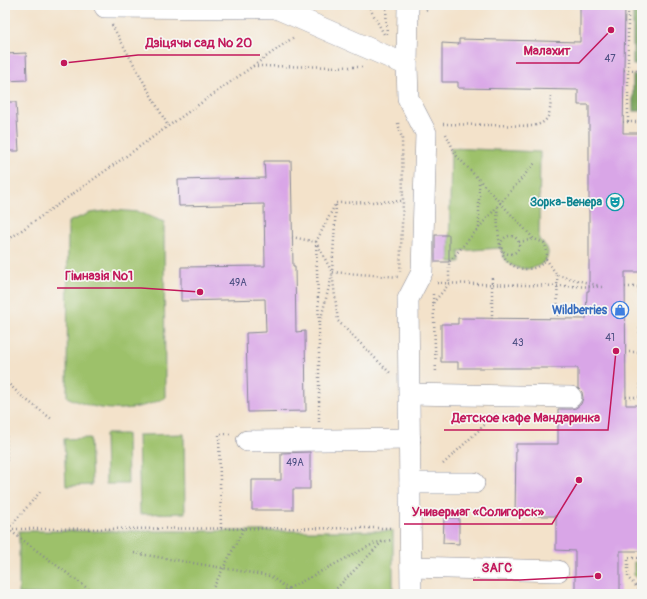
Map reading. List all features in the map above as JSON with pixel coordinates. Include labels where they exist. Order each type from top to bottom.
[{"type":"lane","points":[[107,14],[105,7],[276,8],[407,65]]},
{"type":"lane","points":[[411,594],[408,299],[422,272],[426,133],[408,98],[407,65],[417,8]]},
{"type":"lane","points":[[410,394],[571,397]]},
{"type":"lane","points":[[247,440],[410,439]]},
{"type":"lane","points":[[410,483],[474,483]]},
{"type":"lane","points":[[411,567],[558,571]]},
{"type":"path","points":[[368,5],[387,37],[386,5]]},
{"type":"path","points":[[417,8],[433,6],[580,5]]},
{"type":"path","points":[[628,122],[627,6],[642,6]]},
{"type":"path","points":[[637,6],[642,12]]},
{"type":"path","points":[[107,14],[168,126]]},
{"type":"path","points":[[5,242],[298,34]]},
{"type":"path","points":[[253,66],[363,67]]},
{"type":"path","points":[[624,70],[642,70]]},
{"type":"path","points":[[437,122],[442,124],[539,125],[545,122],[549,116],[551,96]]},
{"type":"path","points":[[623,122],[642,122]]},
{"type":"path","points":[[442,124],[456,155],[534,239],[544,243],[548,253],[543,264],[528,269],[520,269],[505,260],[500,248],[497,207]]},
{"type":"path","points":[[433,303],[449,284],[449,262],[535,163]]},
{"type":"path","points":[[479,180],[479,228]]},
{"type":"path","points":[[336,203],[403,201]]},
{"type":"path","points":[[319,426],[319,326],[316,242],[336,203]]},
{"type":"path","points":[[319,326],[332,272],[336,203]]},
{"type":"path","points":[[292,237],[316,242]]},
{"type":"path","points":[[505,237],[515,237],[519,242],[519,248],[513,254],[504,253],[500,248],[501,241],[505,237]]},
{"type":"path","points":[[519,242],[534,239]]},
{"type":"path","points":[[316,242],[332,272],[338,321],[391,374]]},
{"type":"path","points":[[546,259],[557,275],[558,319]]},
{"type":"path","points":[[332,272],[400,277]]},
{"type":"path","points":[[492,275],[492,319]]},
{"type":"path","points":[[432,283],[605,287],[557,275]]},
{"type":"path","points":[[625,287],[640,288],[639,325],[641,352],[641,405]]},
{"type":"path","points":[[433,291],[436,373]]},
{"type":"path","points":[[5,296],[5,594]]},
{"type":"path","points":[[639,325],[642,328]]},
{"type":"path","points":[[625,352],[641,352]]},
{"type":"path","points":[[6,381],[24,399],[53,420]]},
{"type":"path","points":[[626,397],[642,397]]},
{"type":"path","points":[[441,467],[498,412]]},
{"type":"path","points":[[6,529],[40,492]]},
{"type":"path","points":[[210,594],[244,528]]},
{"type":"path","points":[[6,529],[392,528]]},
{"type":"path","points":[[6,529],[95,594]]},
{"type":"path","points":[[278,594],[375,543],[394,540]]},
{"type":"path","points":[[331,594],[383,542]]},
{"type":"path","points":[[134,553],[270,576],[293,594]]},
{"type":"path","points":[[642,558],[628,558],[628,578],[642,592]]},
{"type":"green space","points":[[633,10],[636,10],[642,18],[642,65],[633,65]]},
{"type":"green space","points":[[633,75],[642,75],[642,111],[633,111]]},
{"type":"green space","points":[[451,148],[540,152],[539,240],[546,247],[548,254],[545,260],[539,265],[522,269],[513,266],[505,259],[500,248],[459,251],[460,262],[449,262]]},
{"type":"green space","points":[[113,210],[139,212],[164,222],[165,398],[141,406],[116,409],[91,406],[67,397],[68,222],[90,213]]},
{"type":"green space","points":[[105,434],[127,434],[128,484],[106,484]]},
{"type":"green space","points":[[184,434],[185,513],[140,514],[138,435]]},
{"type":"green space","points":[[90,438],[92,485],[66,486],[64,439]]},
{"type":"green space","points":[[19,531],[393,531],[393,594],[19,594]]},
{"type":"green space","points":[[634,562],[642,562],[642,583],[634,575]]},
{"type":"building","points":[[580,5],[625,5],[623,133],[642,133],[642,272],[625,272],[626,405],[642,405],[642,551],[620,551],[620,594],[575,594],[575,551],[556,550],[556,516],[515,516],[516,444],[558,444],[558,409],[576,408],[581,404],[583,398],[582,392],[578,388],[578,368],[458,368],[458,362],[441,362],[441,324],[458,324],[458,318],[586,319],[587,291],[589,291],[589,105],[578,105],[578,90],[458,88],[458,82],[442,82],[442,43],[459,44],[459,39],[580,42]]},
{"type":"building","points":[[26,53],[27,80],[5,81],[5,54]]},
{"type":"building","points":[[5,102],[16,102],[19,151],[5,151]]},
{"type":"building","points":[[264,161],[291,161],[296,332],[305,331],[306,411],[248,412],[246,333],[266,332],[265,299],[181,301],[181,267],[265,266],[264,204],[179,206],[178,180],[265,178]]},
{"type":"building","points":[[435,235],[449,235],[449,262],[435,262]]},
{"type":"building","points":[[310,452],[310,489],[293,489],[293,510],[252,510],[252,480],[281,480],[281,453]]},
{"type":"building","points":[[444,518],[459,518],[459,544],[443,543]]},
{"type":"place","name":"Малахит","points":[[611,30]]},
{"type":"place","name":"Дзіцячы сад № 20","points":[[64,63]]},
{"type":"place","name":"Зорка-Венера","points":[[615,202]]},
{"type":"place","name":"Гімназія №1","points":[[200,292]]},
{"type":"place","name":"Wildberries","points":[[620,310]]},
{"type":"place","name":"Детское кафе Мандаринка","points":[[616,351]]},
{"type":"place","name":"Универмаг «Солигорск»","points":[[579,480]]},
{"type":"place","name":"ЗАГС","points":[[598,576]]}]
